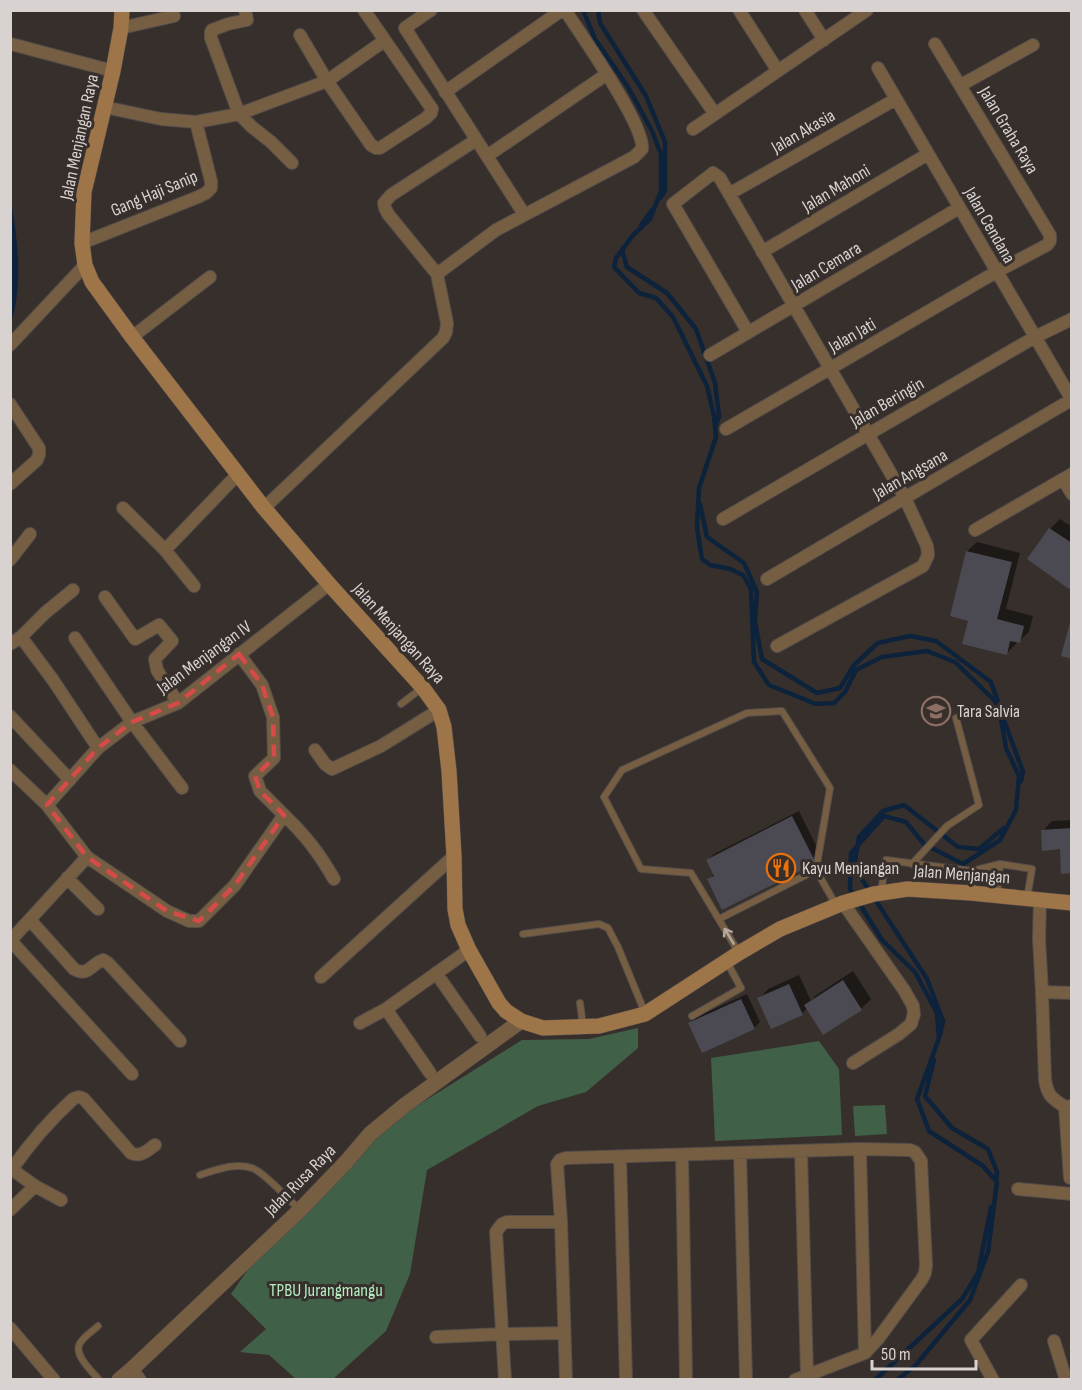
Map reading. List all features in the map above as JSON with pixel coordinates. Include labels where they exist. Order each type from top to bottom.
[{"type":"main road","name":"Jalan Menjangan Raya","points":[[122,10],[113,71],[84,192],[82,243],[85,265],[92,282],[132,337],[264,508],[423,688],[439,710],[444,727],[449,771],[455,909],[458,925],[469,950],[499,1003],[521,1021],[543,1028],[599,1026],[645,1014],[780,929],[843,903]]},
{"type":"main road","name":"Jalan Menjangan","points":[[843,903],[878,893],[908,889],[1071,903]]},
{"type":"street","points":[[245,10],[247,20],[217,28],[210,34],[239,114],[292,163]]},
{"type":"street","points":[[300,35],[327,81],[371,145],[380,148],[426,118],[432,109],[364,10]]},
{"type":"street","points":[[431,10],[405,28],[524,214]]},
{"type":"street","points":[[437,274],[496,230],[634,158],[643,146],[641,136],[607,74],[563,10],[445,92]]},
{"type":"street","points":[[643,10],[715,114]]},
{"type":"street","points":[[739,10],[778,71]]},
{"type":"street","points":[[805,10],[824,40]]},
{"type":"street","points":[[693,129],[867,10]]},
{"type":"street","points":[[120,28],[174,16]]},
{"type":"street","points":[[104,107],[161,119],[196,122],[239,114],[327,81],[384,41]]},
{"type":"street","points":[[11,44],[113,71]]},
{"type":"street","name":"Jalan Graha Raya","points":[[935,44],[1050,235]]},
{"type":"street","points":[[961,85],[1033,45]]},
{"type":"street","name":"Jalan Cendana","points":[[878,68],[1071,400]]},
{"type":"street","points":[[486,156],[607,74]]},
{"type":"street","name":"Jalan Akasia","points":[[729,194],[896,99]]},
{"type":"street","name":"Gang Haji Sanip","points":[[82,243],[198,197],[211,188],[196,122]]},
{"type":"street","points":[[264,508],[443,338],[447,323],[437,274],[388,214],[384,203],[391,195],[476,140]]},
{"type":"street","name":"Jalan Mahoni","points":[[762,252],[928,154]]},
{"type":"street","points":[[748,332],[673,204],[713,173],[720,178],[905,498],[927,546],[928,555],[923,566],[777,646]]},
{"type":"street","name":"Jalan Cemara","points":[[710,355],[959,208]]},
{"type":"street","name":"Jalan Jati","points":[[726,429],[996,272],[1047,245],[1050,235]]},
{"type":"street","points":[[10,345],[85,265]]},
{"type":"street","points":[[132,337],[210,277]]},
{"type":"street","name":"Jalan Beringin","points":[[723,519],[1035,337],[1071,320]]},
{"type":"street","name":"Jalan Angsana","points":[[767,579],[1071,400]]},
{"type":"street","points":[[10,404],[39,448],[37,460],[10,484]]},
{"type":"street","points":[[165,550],[238,474]]},
{"type":"street","points":[[975,530],[1067,476],[1071,494]]},
{"type":"street","points":[[123,508],[165,550],[194,586]]},
{"type":"street","points":[[10,560],[30,534]]},
{"type":"street","name":"Jalan Menjangan IV","points":[[48,805],[98,748],[132,722],[178,703],[329,584]]},
{"type":"street","points":[[10,644],[21,637],[73,590]]},
{"type":"street","points":[[105,597],[135,639],[159,625],[172,641],[155,659],[157,670],[178,703]]},
{"type":"street","points":[[21,637],[98,748]]},
{"type":"street","points":[[75,638],[132,722],[182,788]]},
{"type":"street","points":[[239,654],[262,685],[273,717],[274,758],[255,776],[260,791],[306,836],[334,879]]},
{"type":"street","points":[[315,750],[329,768],[337,768],[381,746],[439,710]]},
{"type":"street","points":[[10,716],[70,780]]},
{"type":"street","points":[[12,776],[48,805],[87,857],[167,910],[189,921],[199,921],[235,885],[284,815]]},
{"type":"street","points":[[321,977],[454,856]]},
{"type":"street","points":[[87,857],[11,941],[132,1074]]},
{"type":"street","points":[[68,878],[98,909]]},
{"type":"street","points":[[1034,899],[1042,992],[1045,1080],[1050,1098],[1068,1107],[1070,1178]]},
{"type":"street","points":[[843,903],[904,990],[913,1006],[914,1014],[911,1024],[899,1034],[853,1063]]},
{"type":"street","points":[[30,920],[74,969],[80,972],[87,971],[103,960],[108,963],[180,1041]]},
{"type":"street","points":[[360,1023],[386,1009],[469,950]]},
{"type":"street","points":[[436,973],[480,1036]]},
{"type":"street","points":[[1042,992],[1071,993]]},
{"type":"street","points":[[386,1009],[429,1073]]},
{"type":"street","name":"Jalan Rusa Raya","points":[[118,1380],[136,1374],[300,1210],[370,1134],[405,1105],[521,1021]]},
{"type":"street","points":[[61,1200],[35,1186],[11,1168],[53,1117],[77,1097],[84,1099],[131,1153],[141,1154],[155,1145]]},
{"type":"street","points":[[860,1149],[865,1353]]},
{"type":"street","points":[[566,1380],[557,1164],[566,1158],[860,1149],[910,1150],[918,1155],[921,1161],[925,1273],[878,1339],[865,1353],[801,1377],[801,1151]]},
{"type":"street","points":[[740,1153],[746,1380]]},
{"type":"street","points":[[682,1155],[686,1380]]},
{"type":"street","points":[[620,1157],[626,1380]]},
{"type":"street","points":[[10,1210],[35,1186]]},
{"type":"street","points":[[1018,1189],[1071,1194]]},
{"type":"street","points":[[505,1380],[496,1232],[502,1224],[507,1222],[561,1222]]},
{"type":"street","points":[[993,1380],[971,1340],[1021,1285]]},
{"type":"street","points":[[10,1328],[54,1380]]},
{"type":"street","points":[[436,1337],[564,1333]]},
{"type":"street","points":[[1054,1341],[1066,1380]]},
{"type":"lane","points":[[400,704],[423,688]]},
{"type":"lane","points":[[692,1016],[741,988],[733,958],[719,919],[691,873],[641,870],[604,797],[622,770],[747,713],[782,711],[831,788],[816,870],[843,903]]},
{"type":"lane","points":[[912,864],[948,826],[979,805],[956,718]]},
{"type":"lane","points":[[878,893],[886,860],[972,871],[1000,864],[1032,869],[1034,899]]},
{"type":"lane","points":[[997,896],[1000,864]]},
{"type":"lane","points":[[719,919],[816,870]]},
{"type":"lane","points":[[971,893],[972,871]]},
{"type":"lane","points":[[523,933],[599,924],[608,928],[618,946],[645,1014]]},
{"type":"lane","points":[[580,1003],[583,1027]]},
{"type":"lane","points":[[200,1175],[220,1168],[236,1166],[252,1168],[300,1210]]},
{"type":"lane","points":[[98,1326],[82,1341],[78,1350],[99,1380]]},
{"type":"highlighted area","points":[[239,654],[262,685],[273,717],[274,758],[255,776],[260,791],[284,815],[235,885],[199,921],[167,911],[87,857],[47,805],[98,748],[132,722],[178,703]]},
{"type":"green space","name":"TPBU Jurangmangu","points":[[638,1028],[638,1048],[586,1092],[538,1106],[427,1170],[410,1274],[386,1331],[333,1379],[296,1379],[269,1355],[240,1352],[266,1329],[231,1294],[251,1265],[350,1161],[407,1112],[522,1040],[589,1039]]},
{"type":"green space","points":[[819,1041],[839,1069],[842,1135],[715,1141],[711,1058]]},
{"type":"green space","points":[[885,1105],[887,1134],[855,1136],[853,1106]]},
{"type":"water","points":[[10,195],[18,259],[17,291],[11,323]]},
{"type":"building","points":[[1049,528],[1072,543],[1072,585],[1069,589],[1027,559]]},
{"type":"building","points":[[966,551],[1012,562],[997,619],[1024,626],[1020,643],[1010,641],[1007,655],[962,644],[968,621],[950,616]]},
{"type":"building","points":[[1072,619],[1072,659],[1061,656]]},
{"type":"building","points":[[792,816],[816,863],[722,910],[707,879],[714,876],[706,860]]},
{"type":"building","points":[[1072,828],[1072,873],[1061,874],[1060,849],[1042,851],[1041,830]]},
{"type":"building","points":[[843,980],[862,1010],[823,1035],[804,1005]]},
{"type":"building","points":[[789,984],[803,1015],[771,1029],[757,998]]},
{"type":"building","points":[[741,999],[755,1029],[702,1053],[688,1023]]},
{"type":"waterway","points":[[583,10],[595,39],[628,87],[652,131],[661,154],[661,191],[650,219],[634,234],[616,258],[614,267],[639,293],[656,298],[673,317],[707,386],[716,437],[699,488],[697,528],[702,559],[710,565],[730,569],[743,575],[751,589],[754,662],[769,685],[816,704],[834,703],[845,692],[856,670],[882,657],[927,651],[955,662],[995,701],[1000,713],[1006,748],[1019,776],[1016,810],[1000,840],[963,864],[924,844],[906,822],[884,816],[851,853],[850,889],[854,896]]},
{"type":"waterway","points":[[598,10],[600,23],[646,96],[665,142],[665,191],[660,198]]},
{"type":"waterway","points":[[641,225],[652,210]]},
{"type":"waterway","points":[[623,248],[627,267],[667,293],[696,329],[715,383],[719,416],[716,425]]},
{"type":"waterway","points":[[700,504],[707,537],[744,563],[757,592],[755,622],[762,659],[817,693],[840,688],[854,665],[878,643],[910,636],[936,641],[991,682],[998,702]]},
{"type":"waterway","points":[[1002,715],[1023,772],[1021,781]]},
{"type":"waterway","points":[[940,1035],[943,1021],[927,979],[854,867],[859,837],[883,811],[904,805],[958,847],[979,849],[1004,828]]},
{"type":"waterway","points":[[859,903],[882,940],[915,972],[937,1013],[939,1038],[917,1099],[929,1131],[983,1166],[997,1182],[988,1252],[970,1300],[915,1366],[897,1380]]},
{"type":"waterway","points":[[934,1060],[925,1096],[952,1128],[988,1149],[997,1172],[996,1181]]},
{"type":"waterway","points":[[875,1380],[962,1299],[978,1273],[991,1207]]},
{"type":"place","name":"Tara Salvia","points":[[936,711]]},
{"type":"place","name":"Kayu Menjangan","points":[[781,868]]}]
